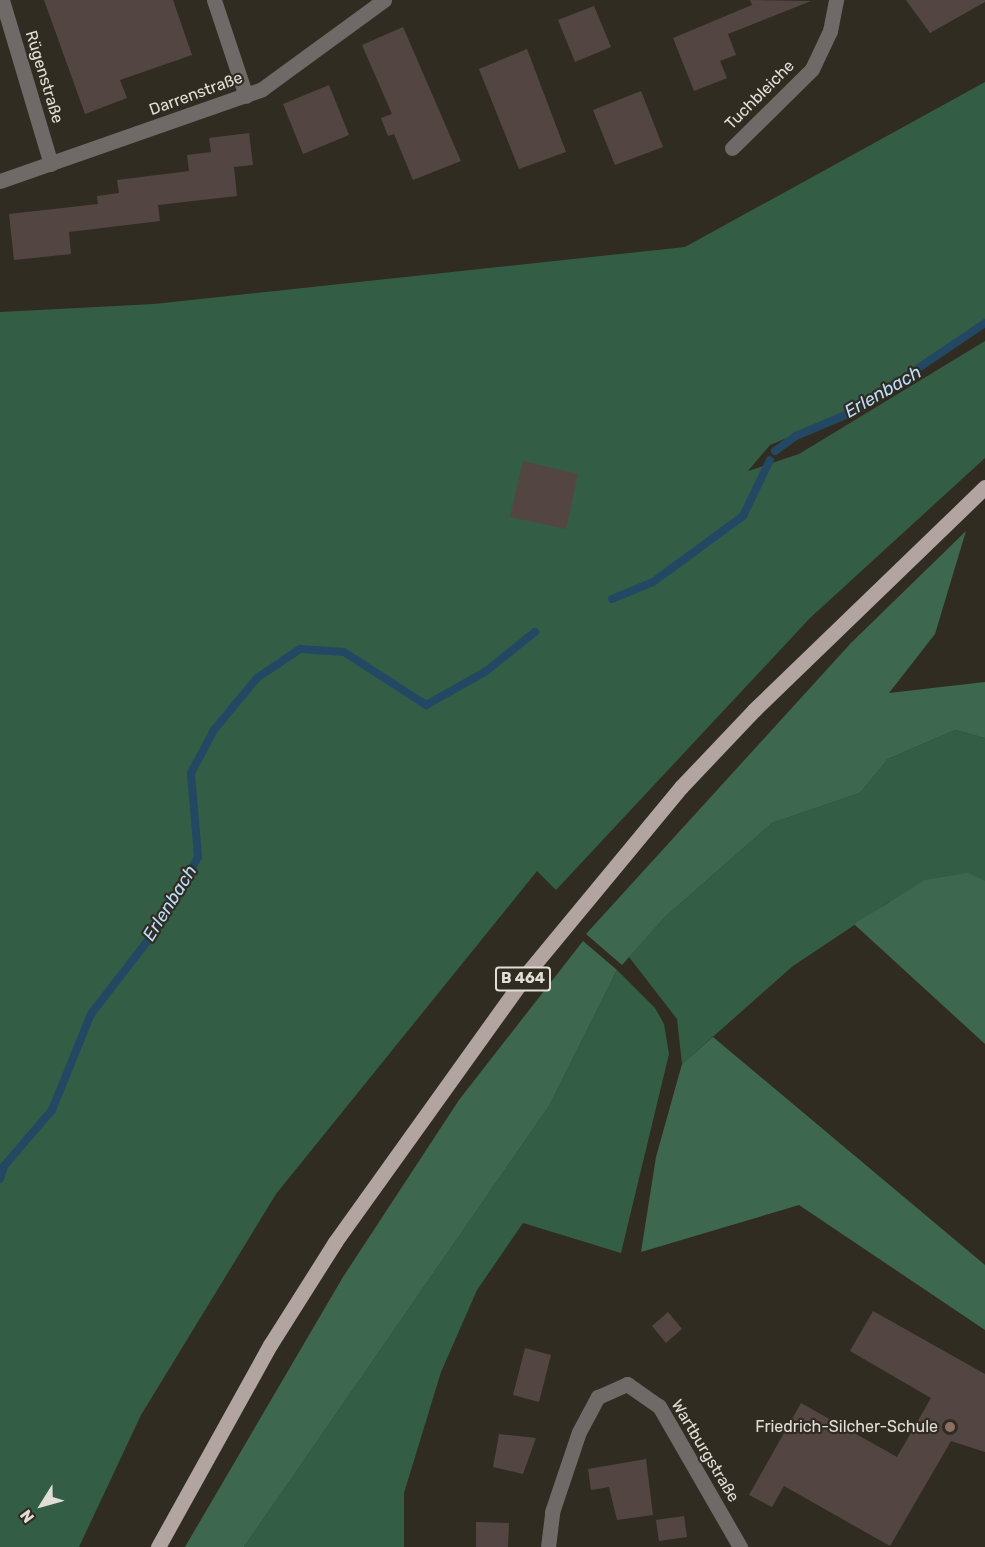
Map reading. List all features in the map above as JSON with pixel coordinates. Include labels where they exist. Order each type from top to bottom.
[{"type":"main road","name":"B 464","points":[[158,1547],[270,1345],[335,1242],[528,972],[681,788],[746,719],[985,487]]},
{"type":"street","name":"Rügenstraße","points":[[2,0],[51,164]]},
{"type":"street","points":[[214,0],[246,96]]},
{"type":"street","name":"Darrenstraße","points":[[0,181],[246,96],[384,0]]},
{"type":"street","name":"Tuchbleiche","points":[[732,148],[812,69],[830,31],[836,0]]},
{"type":"street","name":"Wartburgstraße","points":[[548,1547],[552,1512],[579,1431],[606,1389],[627,1384],[659,1406],[740,1547]]},
{"type":"green space","points":[[985,82],[985,324],[834,418],[770,445],[748,471],[799,454],[985,341],[985,458],[810,618],[556,890],[537,871],[276,1194],[141,1415],[79,1547],[0,1547],[0,312],[154,304],[685,247]]},
{"type":"green space","points":[[966,531],[935,634],[889,693],[985,682],[985,738],[955,730],[888,759],[860,793],[772,823],[665,917],[622,965],[586,934],[851,643]]},
{"type":"green space","points":[[955,730],[985,738],[985,881],[889,902],[793,966],[682,1064],[677,1019],[629,957],[665,917],[772,823],[860,793],[888,759]]},
{"type":"green space","points":[[968,873],[985,881],[985,1044],[854,924],[925,880]]},
{"type":"green space","points":[[583,941],[617,970],[549,1106],[244,1547],[185,1547],[343,1277],[459,1100]]},
{"type":"green space","points":[[617,970],[655,1008],[664,1024],[669,1054],[621,1253],[523,1223],[477,1290],[441,1372],[404,1493],[404,1547],[244,1547],[549,1106]]},
{"type":"green space","points":[[713,1037],[985,1265],[985,1330],[799,1205],[641,1252],[656,1157],[682,1064]]},
{"type":"building","points":[[44,0],[173,0],[192,55],[120,80],[127,98],[85,114]]},
{"type":"building","points":[[750,0],[811,1],[728,34],[736,55],[720,61],[727,78],[694,91],[673,38],[752,5]]},
{"type":"building","points":[[906,0],[985,0],[985,2],[930,33]]},
{"type":"building","points":[[594,6],[611,47],[575,62],[558,20]]},
{"type":"building","points":[[403,27],[461,161],[413,180],[394,134],[388,136],[381,118],[392,114],[362,45]]},
{"type":"building","points":[[527,49],[566,152],[519,169],[479,69]]},
{"type":"building","points":[[329,85],[349,135],[303,154],[283,104]]},
{"type":"building","points":[[641,91],[663,147],[615,165],[593,110]]},
{"type":"building","points":[[249,133],[253,165],[234,167],[237,196],[158,205],[160,221],[69,232],[71,254],[14,260],[9,214],[98,204],[97,196],[119,193],[117,180],[189,171],[187,155],[211,152],[209,138]]},
{"type":"building","points":[[523,461],[578,474],[566,529],[510,517]]},
{"type":"building","name":"Friedrich-Silcher-Schule","points":[[873,1311],[985,1374],[985,1452],[951,1441],[890,1546],[784,1486],[772,1507],[749,1495],[801,1403],[897,1457],[931,1398],[850,1351]]},
{"type":"building","points":[[668,1312],[682,1329],[666,1343],[652,1326]]},
{"type":"building","points":[[525,1348],[551,1355],[539,1402],[513,1395]]},
{"type":"building","points":[[499,1434],[536,1438],[523,1474],[493,1467]]},
{"type":"building","points":[[646,1459],[653,1515],[617,1520],[609,1487],[591,1490],[588,1469]]},
{"type":"building","points":[[684,1516],[687,1537],[659,1541],[656,1520]]},
{"type":"building","points":[[476,1522],[509,1523],[508,1547],[476,1547]]},
{"type":"waterway","name":"Erlenbach","points":[[775,451],[796,436],[855,411],[985,323]]},
{"type":"waterway","name":"Erlenbach","points":[[612,599],[653,582],[743,516],[770,460]]},
{"type":"waterway","name":"Erlenbach","points":[[0,1179],[4,1166],[52,1110],[91,1014],[162,922],[198,857],[191,773],[214,730],[257,678],[300,649],[344,652],[426,705],[485,672],[535,632]]},
{"type":"place","name":"Friedrich-Silcher-Schule","points":[[950,1427]]}]
